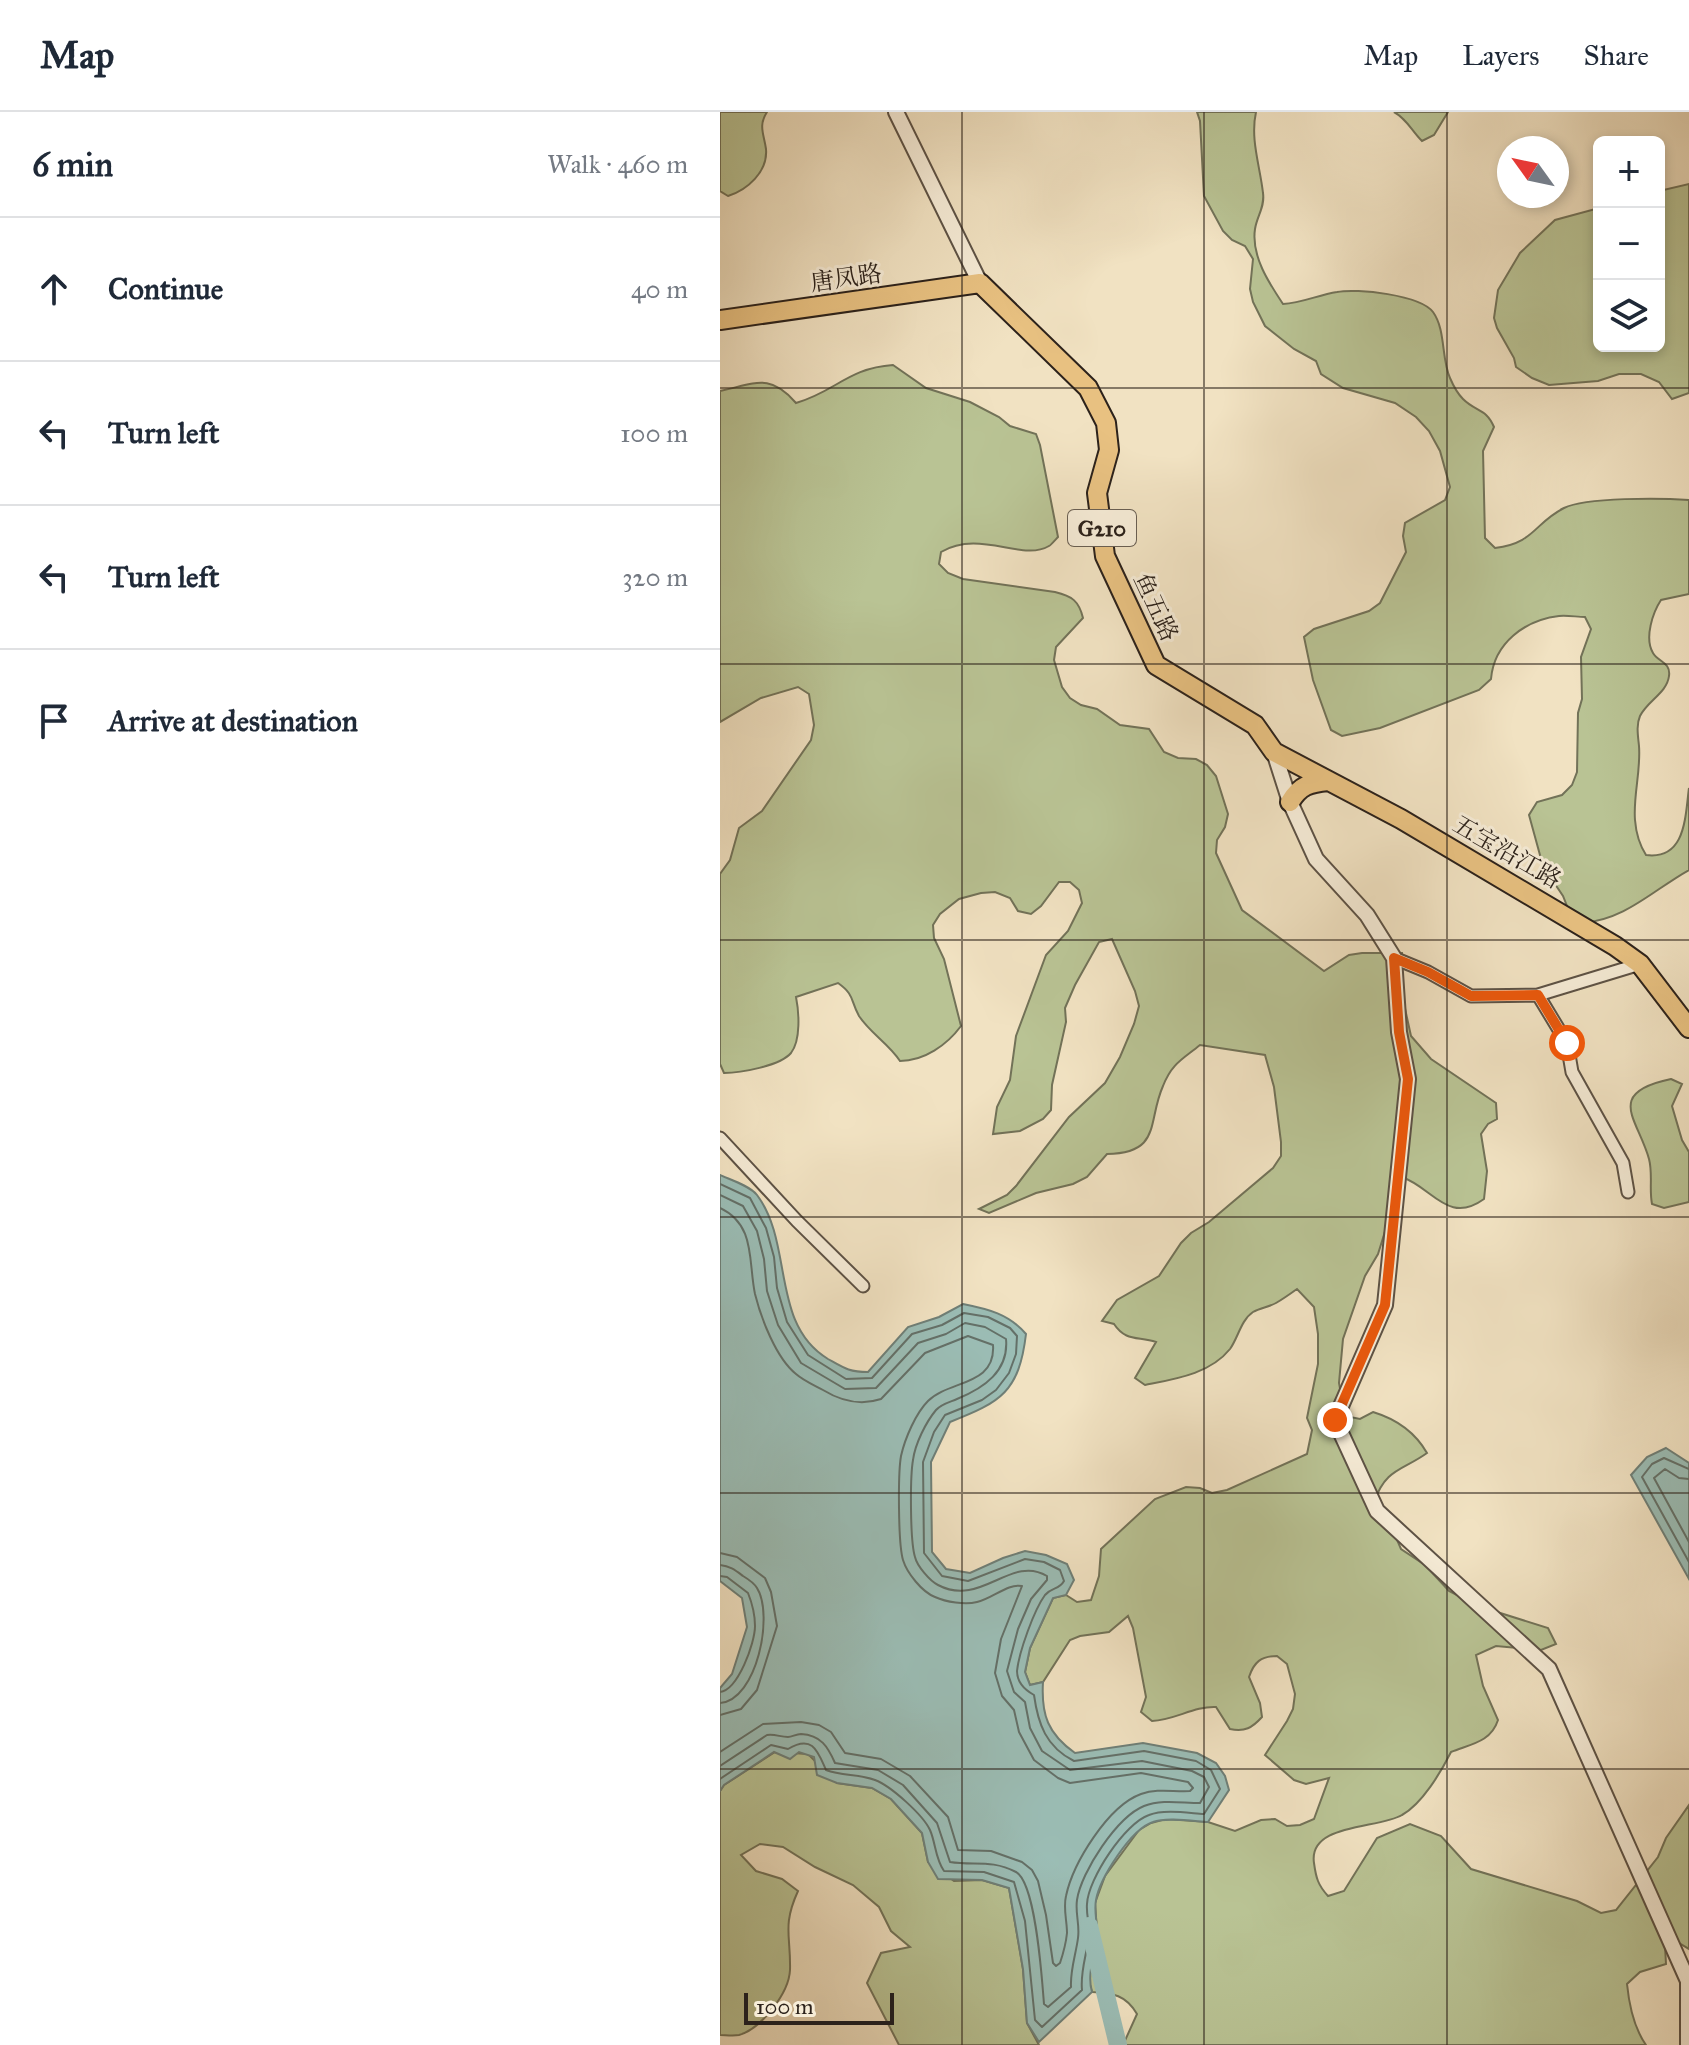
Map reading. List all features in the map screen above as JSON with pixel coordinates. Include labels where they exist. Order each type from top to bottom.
[{"type":"highway","name":"唐凤路","points":[[720,320],[980,283]]},
{"type":"highway","name":"鱼五路","points":[[980,283],[1088,388],[1106,423],[1109,450],[1097,493],[1105,556],[1156,665],[1255,725],[1274,752]]},
{"type":"highway","name":"五宝沿江路","points":[[1274,752],[1401,819],[1558,910],[1640,964],[1689,1028]]},
{"type":"highway","points":[[1290,802],[1297,790],[1308,784],[1328,781]]},
{"type":"street","points":[[896,112],[980,283]]},
{"type":"street","points":[[1274,752],[1290,802],[1316,859],[1367,915],[1394,958],[1399,1032],[1408,1079],[1385,1305],[1335,1420],[1377,1511],[1549,1669],[1688,1981],[1688,2045]]},
{"type":"street","points":[[1394,958],[1428,972],[1471,996],[1538,995],[1640,964]]},
{"type":"street","points":[[1538,995],[1567,1043],[1572,1072],[1623,1163],[1628,1192]]},
{"type":"street","points":[[720,1138],[863,1286]]},
{"type":"green space","points":[[720,112],[767,112],[762,126],[766,149],[764,165],[749,185],[728,196],[720,191]]},
{"type":"green space","points":[[1197,112],[1256,112],[1255,142],[1263,198],[1254,239],[1262,269],[1283,304],[1337,292],[1359,291],[1402,297],[1433,312],[1440,327],[1447,370],[1454,386],[1463,399],[1488,416],[1494,427],[1483,451],[1485,538],[1495,548],[1518,542],[1554,514],[1575,504],[1625,499],[1689,500],[1689,594],[1661,600],[1651,625],[1650,647],[1668,668],[1669,676],[1665,687],[1639,719],[1635,825],[1646,855],[1669,851],[1681,834],[1689,788],[1689,870],[1638,903],[1597,921],[1582,923],[1571,916],[1563,896],[1543,866],[1529,815],[1537,802],[1562,795],[1572,785],[1577,772],[1578,713],[1582,699],[1581,657],[1591,629],[1585,617],[1546,618],[1523,628],[1505,644],[1493,666],[1491,679],[1479,690],[1380,728],[1342,736],[1331,730],[1313,680],[1304,637],[1314,629],[1369,611],[1380,603],[1406,552],[1403,536],[1405,523],[1445,500],[1450,487],[1440,451],[1429,431],[1416,417],[1395,403],[1343,388],[1321,374],[1316,361],[1294,349],[1265,326],[1250,289],[1253,259],[1245,246],[1223,231],[1204,196]]},
{"type":"green space","points":[[1394,112],[1448,112],[1434,135],[1422,141]]},
{"type":"green space","points":[[1689,184],[1689,393],[1672,399],[1659,382],[1641,374],[1619,374],[1598,381],[1549,385],[1516,367],[1494,318],[1498,290],[1520,253],[1555,220],[1593,210],[1593,352],[1665,352],[1665,190]]},
{"type":"green space","points":[[893,365],[926,388],[970,402],[1010,426],[1036,434],[1040,445],[1058,537],[1050,546],[1038,550],[985,544],[956,546],[941,552],[939,564],[948,573],[963,579],[1055,592],[1074,600],[1083,618],[1056,647],[1054,660],[1062,687],[1070,698],[1097,709],[1120,725],[1149,729],[1164,752],[1178,758],[1196,759],[1207,765],[1216,776],[1228,814],[1217,840],[1216,853],[1242,910],[1324,971],[1349,955],[1402,953],[1402,995],[1411,1036],[1431,1059],[1496,1103],[1497,1119],[1488,1124],[1481,1134],[1487,1171],[1484,1199],[1471,1206],[1450,1206],[1402,1177],[1378,1254],[1365,1276],[1343,1339],[1339,1383],[1345,1416],[1360,1419],[1373,1412],[1389,1418],[1411,1433],[1427,1453],[1389,1476],[1374,1502],[1392,1528],[1401,1549],[1425,1565],[1449,1591],[1478,1606],[1548,1628],[1556,1644],[1541,1650],[1496,1646],[1476,1655],[1483,1686],[1498,1720],[1491,1733],[1451,1752],[1424,1796],[1409,1810],[1391,1819],[1333,1834],[1315,1850],[1314,1863],[1320,1885],[1328,1896],[1344,1891],[1377,1838],[1410,1824],[1441,1836],[1471,1869],[1577,1901],[1601,1913],[1616,1910],[1658,1857],[1666,1838],[1689,1805],[1689,1949],[1679,1943],[1665,1946],[1666,1964],[1640,1972],[1627,1984],[1633,2016],[1646,2045],[1123,2045],[1137,2014],[1118,1996],[1092,1992],[1089,1981],[1097,1931],[1095,1903],[1105,1876],[1139,1830],[1166,1819],[1208,1822],[1235,1831],[1261,1820],[1275,1819],[1287,1826],[1300,1825],[1314,1819],[1329,1778],[1306,1784],[1294,1780],[1265,1755],[1293,1709],[1295,1694],[1287,1664],[1277,1656],[1259,1661],[1249,1677],[1260,1703],[1262,1717],[1248,1728],[1235,1730],[1230,1729],[1216,1707],[1152,1721],[1141,1712],[1146,1697],[1128,1616],[1109,1632],[1070,1640],[1043,1682],[1030,1685],[1025,1672],[1030,1648],[1053,1598],[1066,1595],[1077,1602],[1091,1600],[1099,1576],[1101,1549],[1155,1499],[1186,1487],[1212,1493],[1227,1490],[1307,1454],[1312,1430],[1307,1418],[1318,1364],[1318,1334],[1314,1307],[1297,1289],[1249,1315],[1230,1349],[1212,1364],[1191,1374],[1145,1385],[1135,1378],[1156,1342],[1128,1336],[1114,1324],[1102,1321],[1117,1300],[1159,1276],[1191,1233],[1209,1222],[1273,1168],[1281,1156],[1274,1087],[1265,1055],[1200,1045],[1170,1072],[1158,1099],[1150,1133],[1137,1148],[1107,1154],[1087,1177],[1073,1184],[1036,1193],[989,1213],[979,1209],[1007,1195],[1016,1186],[1069,1117],[1105,1083],[1134,1024],[1139,1006],[1135,991],[1112,939],[1099,942],[1065,1008],[1066,1022],[1052,1085],[1051,1110],[1043,1119],[1020,1131],[993,1134],[997,1107],[1010,1080],[1016,1036],[1046,955],[1068,931],[1082,903],[1079,890],[1070,882],[1059,882],[1031,914],[1018,911],[1010,898],[995,892],[959,899],[940,914],[933,925],[934,938],[944,959],[961,1026],[942,1045],[926,1055],[900,1061],[863,1022],[850,994],[838,983],[796,997],[798,1034],[786,1058],[759,1068],[731,1073],[724,1073],[720,1064],[720,874],[730,860],[739,828],[762,811],[811,740],[814,725],[809,694],[798,687],[761,698],[720,722],[720,391],[752,384],[769,384],[787,393],[796,403],[853,375]]},
{"type":"green space","points":[[1671,1079],[1682,1084],[1672,1106],[1682,1140],[1689,1152],[1689,1202],[1664,1208],[1652,1204],[1649,1159],[1631,1109],[1632,1100],[1638,1092]]},
{"type":"green space","points":[[775,1752],[808,1754],[837,1783],[872,1788],[891,1799],[922,1833],[928,1862],[954,1881],[982,1880],[1009,1888],[1023,1969],[1027,2023],[1039,2045],[899,2045],[867,1983],[881,1953],[910,1947],[891,1931],[879,1907],[853,1885],[783,1847],[760,1844],[741,1855],[756,1871],[782,1879],[798,1891],[789,1922],[790,1970],[785,1989],[765,2018],[739,2035],[720,2035],[720,1791],[724,1785]]},
{"type":"water","points":[[720,1175],[757,1195],[776,1236],[790,1305],[798,1326],[810,1344],[838,1365],[868,1372],[908,1327],[939,1317],[963,1304],[998,1313],[1026,1334],[1023,1354],[1012,1382],[995,1401],[950,1422],[931,1462],[932,1552],[946,1569],[970,1573],[1025,1551],[1067,1564],[1074,1580],[1066,1595],[1053,1598],[1030,1648],[1025,1672],[1030,1685],[1043,1682],[1043,1704],[1048,1723],[1058,1739],[1075,1753],[1143,1743],[1197,1753],[1216,1763],[1225,1776],[1229,1790],[1208,1822],[1153,1822],[1135,1834],[1118,1855],[1096,1900],[1097,1939],[1090,1977],[1092,1992],[1039,2042],[1027,2023],[1023,1969],[1009,1888],[982,1880],[938,1879],[928,1862],[922,1833],[891,1799],[872,1788],[837,1783],[817,1775],[814,1757],[799,1752],[790,1759],[774,1752],[724,1785],[720,1791],[720,1688],[732,1674],[747,1627],[742,1598],[720,1581]]},
{"type":"water","points":[[1666,1448],[1689,1463],[1689,1579],[1631,1475],[1647,1457]]},
{"type":"waterway","points":[[1089,1926],[1118,2045]]},
{"type":"route","points":[[1335,1420],[1385,1305],[1408,1079],[1399,1032],[1394,958],[1428,972],[1471,996],[1538,995],[1567,1043]]}]
